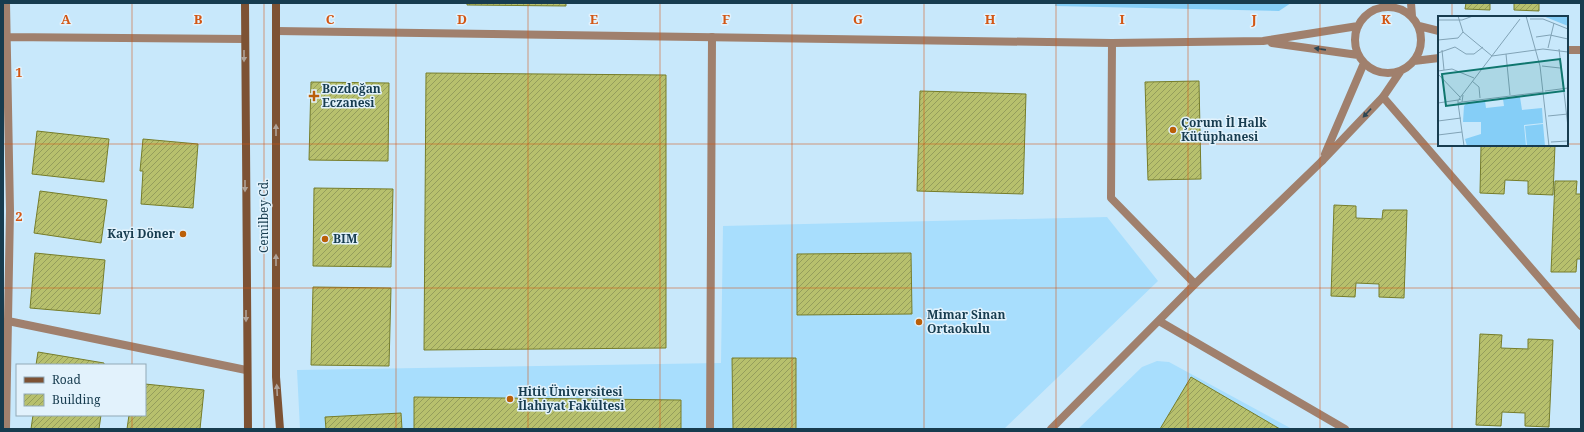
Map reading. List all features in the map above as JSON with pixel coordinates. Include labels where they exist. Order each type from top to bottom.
[{"type":"main road","name":"Cemilbey Cd.","points":[[245,3],[246,370],[248,429]]},
{"type":"main road","name":"Cemilbey Cd.","points":[[276,3],[276,377],[280,429]]},
{"type":"street","points":[[6,3],[5,37],[8,321],[6,429]]},
{"type":"street","points":[[1411,3],[1412,16]]},
{"type":"street","points":[[1051,429],[1195,284],[1322,161],[1383,97],[1400,72],[1414,61],[1422,44],[1419,26],[1412,16],[1401,9],[1377,6],[1358,26],[1355,41],[1358,55],[1364,63],[1381,72],[1400,72]]},
{"type":"street","points":[[276,31],[1112,43],[1263,41],[1358,26]]},
{"type":"street","points":[[1419,26],[1438,31]]},
{"type":"street","points":[[5,37],[244,39]]},
{"type":"street","points":[[710,429],[712,38]]},
{"type":"street","points":[[1263,41],[1358,55]]},
{"type":"street","points":[[1112,43],[1111,198],[1195,284]]},
{"type":"street","points":[[1568,50],[1581,50]]},
{"type":"street","points":[[1414,61],[1438,58]]},
{"type":"street","points":[[1322,161],[1364,63]]},
{"type":"street","points":[[1383,97],[1581,326]]},
{"type":"street","points":[[8,321],[246,370]]},
{"type":"street","points":[[1159,321],[1345,429]]},
{"type":"shaded area","points":[[1055,3],[1291,3],[1279,11],[1055,6]]},
{"type":"shaded area","name":"Mimar Sinan Ortaokulu","points":[[1107,217],[1158,281],[1004,429],[300,429],[297,370],[721,363],[723,226]]},
{"type":"shaded area","points":[[1157,361],[1169,362],[1292,429],[1078,429],[1142,367]]},
{"type":"building","points":[[467,3],[566,3],[566,6],[467,5]]},
{"type":"building","points":[[1466,3],[1490,3],[1490,10],[1465,9]]},
{"type":"building","points":[[1514,3],[1539,3],[1539,11],[1514,10]]},
{"type":"building","points":[[426,73],[666,75],[666,348],[424,350]]},
{"type":"building","name":"Çorum İl Halk Kütüphanesi","points":[[1199,81],[1201,179],[1148,180],[1145,82]]},
{"type":"building","points":[[311,82],[389,83],[388,161],[309,160]]},
{"type":"building","points":[[920,91],[1026,94],[1023,194],[917,191]]},
{"type":"building","points":[[37,131],[109,139],[104,182],[32,174]]},
{"type":"building","points":[[143,139],[198,144],[193,208],[141,204],[143,171],[140,171]]},
{"type":"building","points":[[1481,146],[1555,146],[1553,195],[1528,194],[1528,181],[1505,180],[1504,194],[1480,193]]},
{"type":"building","points":[[1555,181],[1577,181],[1576,194],[1581,194],[1581,259],[1577,259],[1576,272],[1551,272]]},
{"type":"building","points":[[314,188],[393,189],[391,267],[313,266]]},
{"type":"building","points":[[40,191],[107,200],[101,243],[34,233]]},
{"type":"building","points":[[1334,205],[1356,206],[1356,218],[1382,219],[1383,210],[1407,210],[1404,298],[1379,297],[1379,284],[1356,283],[1355,297],[1331,296]]},
{"type":"building","points":[[35,253],[105,260],[100,314],[30,308]]},
{"type":"building","points":[[911,253],[912,314],[797,315],[797,254]]},
{"type":"building","points":[[313,287],[391,288],[389,366],[311,365]]},
{"type":"building","points":[[1480,334],[1502,335],[1501,348],[1528,349],[1528,339],[1553,340],[1549,427],[1525,426],[1525,413],[1502,412],[1501,426],[1476,425]]},
{"type":"building","points":[[38,352],[104,363],[104,364],[36,364]]},
{"type":"building","points":[[732,358],[796,358],[796,429],[733,429]]},
{"type":"building","points":[[1191,377],[1280,429],[1160,429]]},
{"type":"building","points":[[146,384],[204,390],[200,429],[127,429],[129,416],[146,416]]},
{"type":"building","points":[[414,397],[681,400],[681,429],[414,429]]},
{"type":"building","points":[[401,413],[402,429],[326,429],[325,417]]},
{"type":"building","points":[[33,416],[101,416],[99,429],[31,429]]},
{"type":"place","name":"Bozdoğan Eczanesi","points":[[314,96]]},
{"type":"place","name":"Çorum İl Halk Kütüphanesi","points":[[1173,130]]},
{"type":"place","name":"Kayi Döner","points":[[183,234]]},
{"type":"place","name":"BIM","points":[[325,239]]},
{"type":"place","name":"Mimar Sinan Ortaokulu","points":[[919,322]]},
{"type":"place","name":"Hitit Üniversitesi İlahiyat Fakültesi","points":[[510,399]]}]
